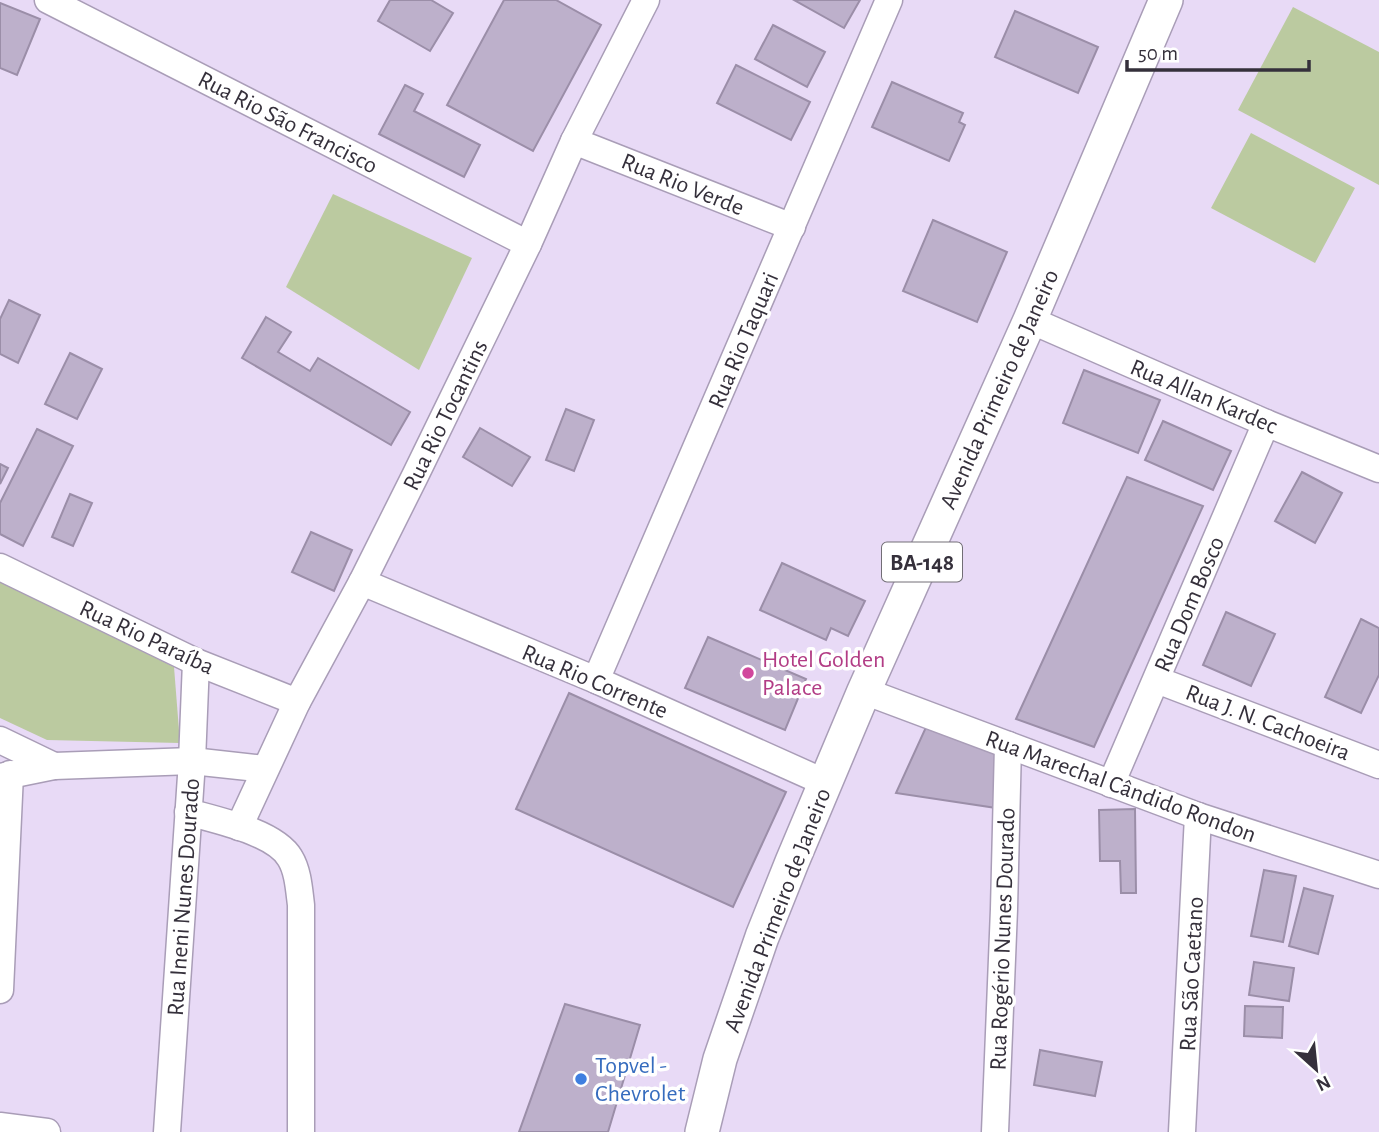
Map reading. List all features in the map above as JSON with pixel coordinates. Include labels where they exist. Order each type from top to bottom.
[{"type":"main road","name":"Avenida Primeiro de Janeiro","points":[[702,1132],[720,1059],[762,937],[864,691],[1030,320],[1166,0]]},
{"type":"street","name":"Rua Rio São Francisco","points":[[48,0],[528,244]]},
{"type":"street","name":"Rua Rio Tocantins","points":[[239,827],[297,702],[362,582],[528,244],[574,141],[646,0]]},
{"type":"street","name":"Rua Rio Taquari","points":[[596,680],[889,0]]},
{"type":"street","name":"Rua Rio Verde","points":[[574,141],[792,227]]},
{"type":"street","name":"Rua Allan Kardec","points":[[1030,320],[1266,424],[1379,469]]},
{"type":"street","name":"Rua Dom Bosco","points":[[1111,784],[1266,424]]},
{"type":"street","name":"Rua Rio Paraíba","points":[[0,567],[196,662],[297,702]]},
{"type":"street","name":"Rua Rio Corrente","points":[[362,582],[596,680],[826,783]]},
{"type":"street","name":"Rua Ineni Nunes Dourado","points":[[167,1132],[192,761],[196,662]]},
{"type":"street","name":"Rua J. N. Cachoeira","points":[[1157,680],[1379,765]]},
{"type":"street","name":"Rua Marechal Cândido Rondon","points":[[864,691],[1198,816],[1379,876]]},
{"type":"street","points":[[0,740],[54,766]]},
{"type":"street","name":"Rua Rogério Nunes Dourado","points":[[995,1132],[1008,746]]},
{"type":"street","points":[[0,990],[5,775],[54,766],[192,761],[265,769]]},
{"type":"street","points":[[188,812],[239,827],[275,842],[291,859],[296,873],[301,905],[301,1132]]},
{"type":"street","name":"Rua São Caetano","points":[[1182,1132],[1198,816]]},
{"type":"street","points":[[0,1126],[47,1132]]},
{"type":"green space","points":[[1293,7],[1379,52],[1379,185],[1238,110]]},
{"type":"green space","points":[[1251,133],[1355,188],[1315,263],[1211,208]]},
{"type":"green space","points":[[333,194],[472,258],[419,370],[286,287]]},
{"type":"green space","points":[[0,582],[174,667],[180,743],[47,740],[0,718]]},
{"type":"building","points":[[390,0],[431,0],[453,13],[430,51],[378,21]]},
{"type":"building","points":[[504,0],[556,0],[601,25],[533,151],[447,105]]},
{"type":"building","points":[[794,0],[860,0],[844,28]]},
{"type":"building","points":[[0,3],[40,19],[17,75],[0,68]]},
{"type":"building","points":[[1015,11],[1098,47],[1078,93],[995,57]]},
{"type":"building","points":[[773,25],[825,52],[807,87],[755,59]]},
{"type":"building","points":[[736,65],[810,102],[791,140],[717,103]]},
{"type":"building","points":[[892,82],[963,113],[959,122],[965,125],[949,161],[872,127]]},
{"type":"building","points":[[405,85],[423,94],[414,111],[480,145],[464,177],[379,134]]},
{"type":"building","points":[[933,220],[1007,252],[977,322],[903,291]]},
{"type":"building","points":[[9,300],[40,315],[18,363],[0,354],[0,319]]},
{"type":"building","points":[[266,317],[291,332],[278,352],[310,371],[318,358],[410,412],[391,445],[242,358]]},
{"type":"building","points":[[70,353],[102,369],[77,419],[45,404]]},
{"type":"building","points":[[1084,370],[1160,400],[1138,453],[1063,423]]},
{"type":"building","points":[[566,409],[594,420],[574,471],[546,460]]},
{"type":"building","points":[[1163,421],[1231,451],[1213,490],[1145,460]]},
{"type":"building","points":[[480,428],[530,457],[512,486],[463,457]]},
{"type":"building","points":[[37,429],[73,446],[23,546],[0,534],[0,503]]},
{"type":"building","points":[[0,464],[8,468],[0,484]]},
{"type":"building","points":[[1302,472],[1342,493],[1315,543],[1275,521]]},
{"type":"building","points":[[1127,477],[1203,506],[1094,747],[1016,719]]},
{"type":"building","points":[[70,494],[92,503],[73,546],[52,537]]},
{"type":"building","points":[[311,532],[352,550],[334,591],[292,572]]},
{"type":"building","points":[[782,563],[865,601],[848,636],[831,628],[826,640],[760,610]]},
{"type":"building","points":[[1226,612],[1275,634],[1251,686],[1203,665]]},
{"type":"building","points":[[1361,619],[1379,628],[1379,675],[1361,713],[1325,697]]},
{"type":"building","name":"Hotel Golden Palace","points":[[708,637],[806,679],[785,730],[685,688]]},
{"type":"building","points":[[569,693],[786,792],[733,907],[516,809]]},
{"type":"building","points":[[927,725],[1002,755],[1003,809],[896,793]]},
{"type":"building","points":[[1135,809],[1136,893],[1121,893],[1120,861],[1100,861],[1099,810]]},
{"type":"building","points":[[1264,870],[1296,876],[1283,942],[1251,936]]},
{"type":"building","points":[[1304,888],[1333,896],[1318,954],[1289,946]]},
{"type":"building","points":[[1254,962],[1294,968],[1289,1001],[1249,995]]},
{"type":"building","name":"Topvel - Chevrolet","points":[[565,1004],[640,1025],[608,1132],[519,1132]]},
{"type":"building","points":[[1245,1006],[1283,1007],[1282,1038],[1244,1036]]},
{"type":"building","points":[[1040,1050],[1102,1062],[1095,1096],[1034,1085]]},
{"type":"place","name":"Hotel Golden Palace","points":[[748,673]]},
{"type":"place","name":"Topvel - Chevrolet","points":[[581,1079]]}]
